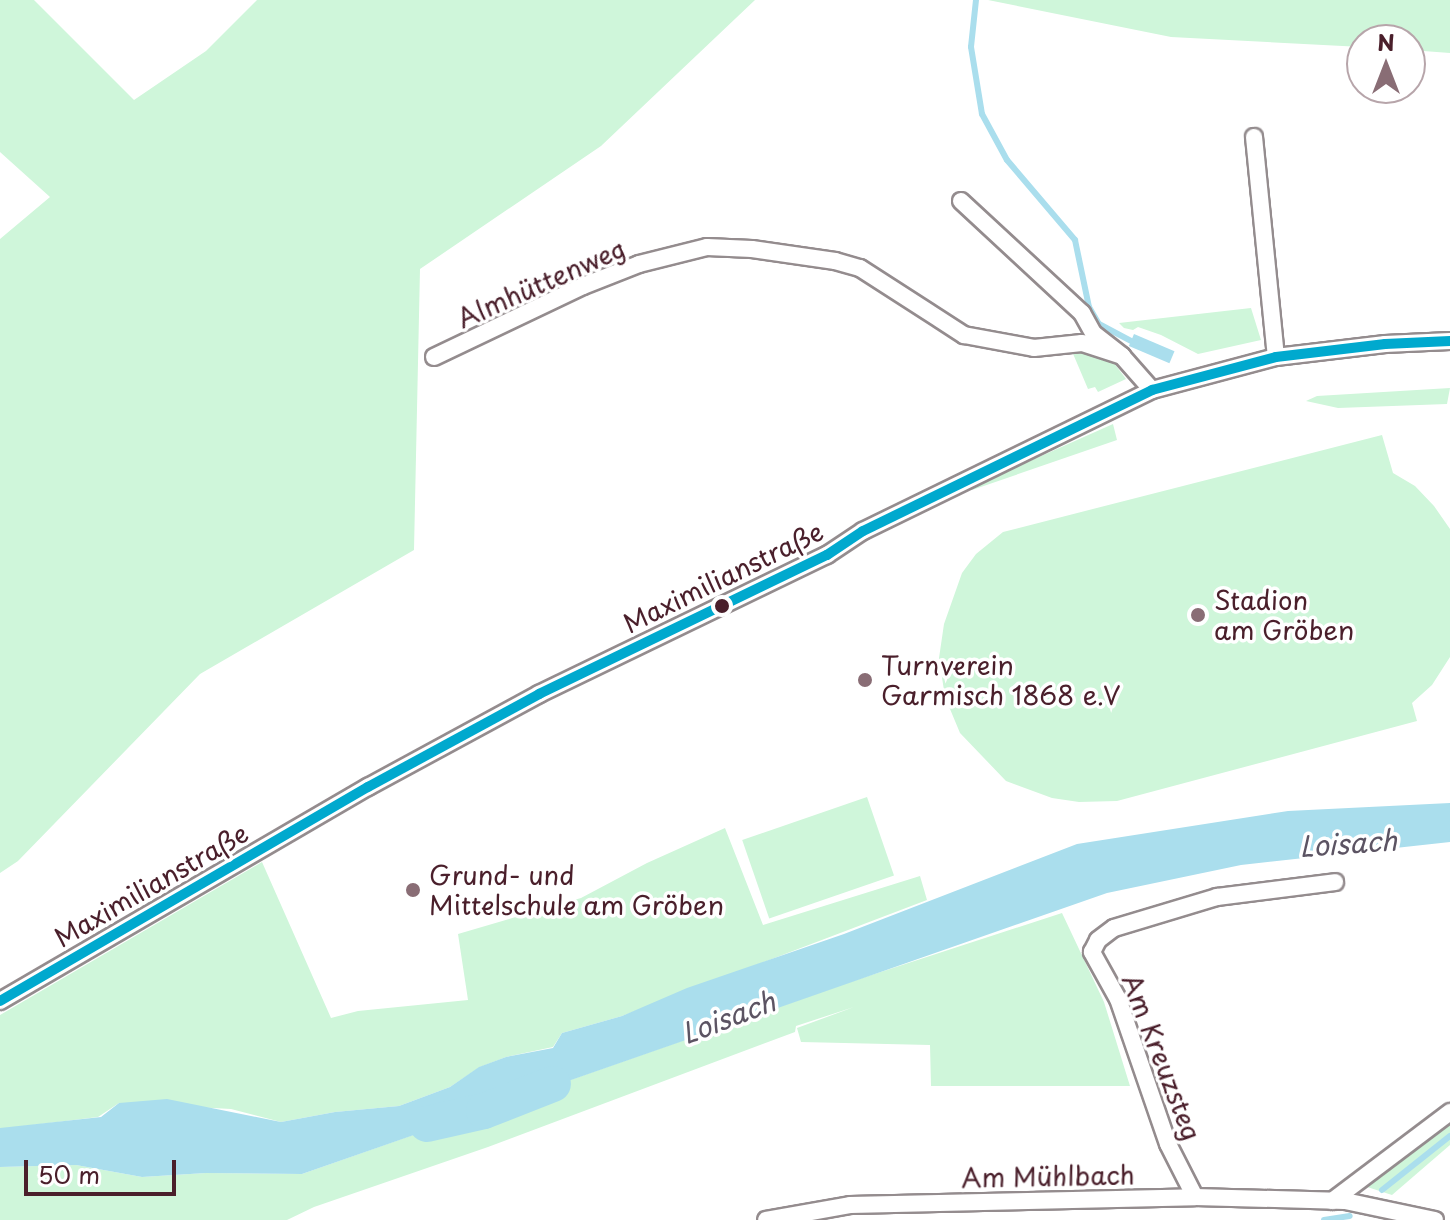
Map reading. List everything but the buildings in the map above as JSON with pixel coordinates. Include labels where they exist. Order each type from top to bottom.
[{"type":"street","points":[[1254,137],[1276,357]]},
{"type":"street","points":[[961,201],[1082,313],[1093,333],[1122,356],[1152,390]]},
{"type":"street","name":"Almhüttenweg","points":[[434,357],[583,286],[639,264],[707,247],[752,249],[860,268],[964,335],[1034,348],[1082,343],[1122,356]]},
{"type":"street","name":"Maximilianstraße","points":[[0,1001],[357,793],[539,694],[827,555],[863,531],[1152,390],[1276,357],[1385,344],[1450,341]]},
{"type":"street","name":"Am Kreuzsteg","points":[[1195,1197],[1168,1144],[1118,999],[1092,952],[1098,940],[1114,928],[1217,897],[1335,882]]},
{"type":"street","points":[[1338,1201],[1450,1112]]},
{"type":"street","name":"Am Mühlbach","points":[[766,1220],[850,1205],[1195,1197],[1338,1201],[1435,1220]]},
{"type":"green space","points":[[0,0],[34,0],[134,100],[206,51],[257,0],[755,0],[601,146],[420,269],[414,550],[200,674],[18,861],[0,873],[0,239],[50,197],[0,152]]},
{"type":"green space","points":[[988,0],[1450,0],[1450,53],[1426,51],[1426,24],[1346,24],[1346,46],[1171,37]]},
{"type":"green space","points":[[1251,308],[1261,340],[1198,354],[1161,335],[1138,327],[1133,330],[1124,328],[1119,323]]},
{"type":"green space","points":[[1071,349],[1108,355],[1126,379],[1098,392],[1095,387],[1088,389]]},
{"type":"green space","points":[[1450,388],[1447,404],[1338,408],[1306,401],[1317,396]]},
{"type":"green space","points":[[1113,424],[1117,440],[972,490],[972,487]]},
{"type":"green space","name":"Stadion am Gröben","points":[[1382,435],[1393,473],[1415,486],[1450,529],[1450,657],[1432,685],[1412,703],[1417,721],[1117,801],[1079,802],[1052,798],[1006,781],[960,733],[945,697],[939,658],[944,624],[962,573],[976,554],[1003,532]]},
{"type":"green space","points":[[867,797],[894,875],[769,918],[742,840]]},
{"type":"green space","points":[[725,828],[763,925],[920,876],[927,900],[622,1016],[562,1033],[553,1047],[506,1057],[480,1067],[450,1087],[399,1106],[335,1112],[281,1122],[231,1109],[119,1103],[98,1117],[0,1129],[0,1015],[262,862],[331,1018],[358,1011],[468,1000],[458,934],[581,898],[647,863]]},
{"type":"green space","points":[[1062,913],[1104,1002],[1130,1086],[931,1086],[930,1045],[801,1042],[797,1028],[854,1007],[796,1026],[795,1032],[488,1147],[314,1207],[287,1220],[0,1220],[0,1167],[76,1165],[142,1177],[206,1173],[302,1174],[850,982]]},
{"type":"green space","points":[[1450,1116],[1450,1145],[1392,1195],[1361,1185]]},
{"type":"water","points":[[1134,334],[1175,351],[1169,363],[1129,346]]},
{"type":"water","points":[[1450,803],[1450,842],[1241,865],[1107,893],[302,1174],[206,1173],[142,1177],[76,1165],[0,1167],[0,1128],[101,1117],[119,1103],[167,1099],[281,1122],[335,1112],[399,1106],[450,1087],[479,1067],[506,1057],[553,1048],[562,1033],[622,1016],[687,988],[844,934],[1077,844],[1288,811]]},
{"type":"waterway","points":[[976,0],[971,47],[982,114],[1007,160],[1075,240],[1089,307],[1099,324],[1137,344]]},
{"type":"waterway","name":"Loisach","points":[[427,1124],[484,1111],[553,1084]]},
{"type":"waterway","points":[[1382,1190],[1450,1136]]},
{"type":"waterway","points":[[1324,1220],[1350,1216]]},
{"type":"transit line","points":[[0,1001],[368,787],[539,694],[827,555],[863,531],[1152,390],[1276,357],[1385,344],[1450,341]]},
{"type":"place","name":"Stadion am Gröben","points":[[1198,615]]},
{"type":"place","name":"Turnverein Garmisch 1868 e.V","points":[[865,680]]},
{"type":"place","name":"Grund- und Mittelschule am Gröben","points":[[413,890]]}]
